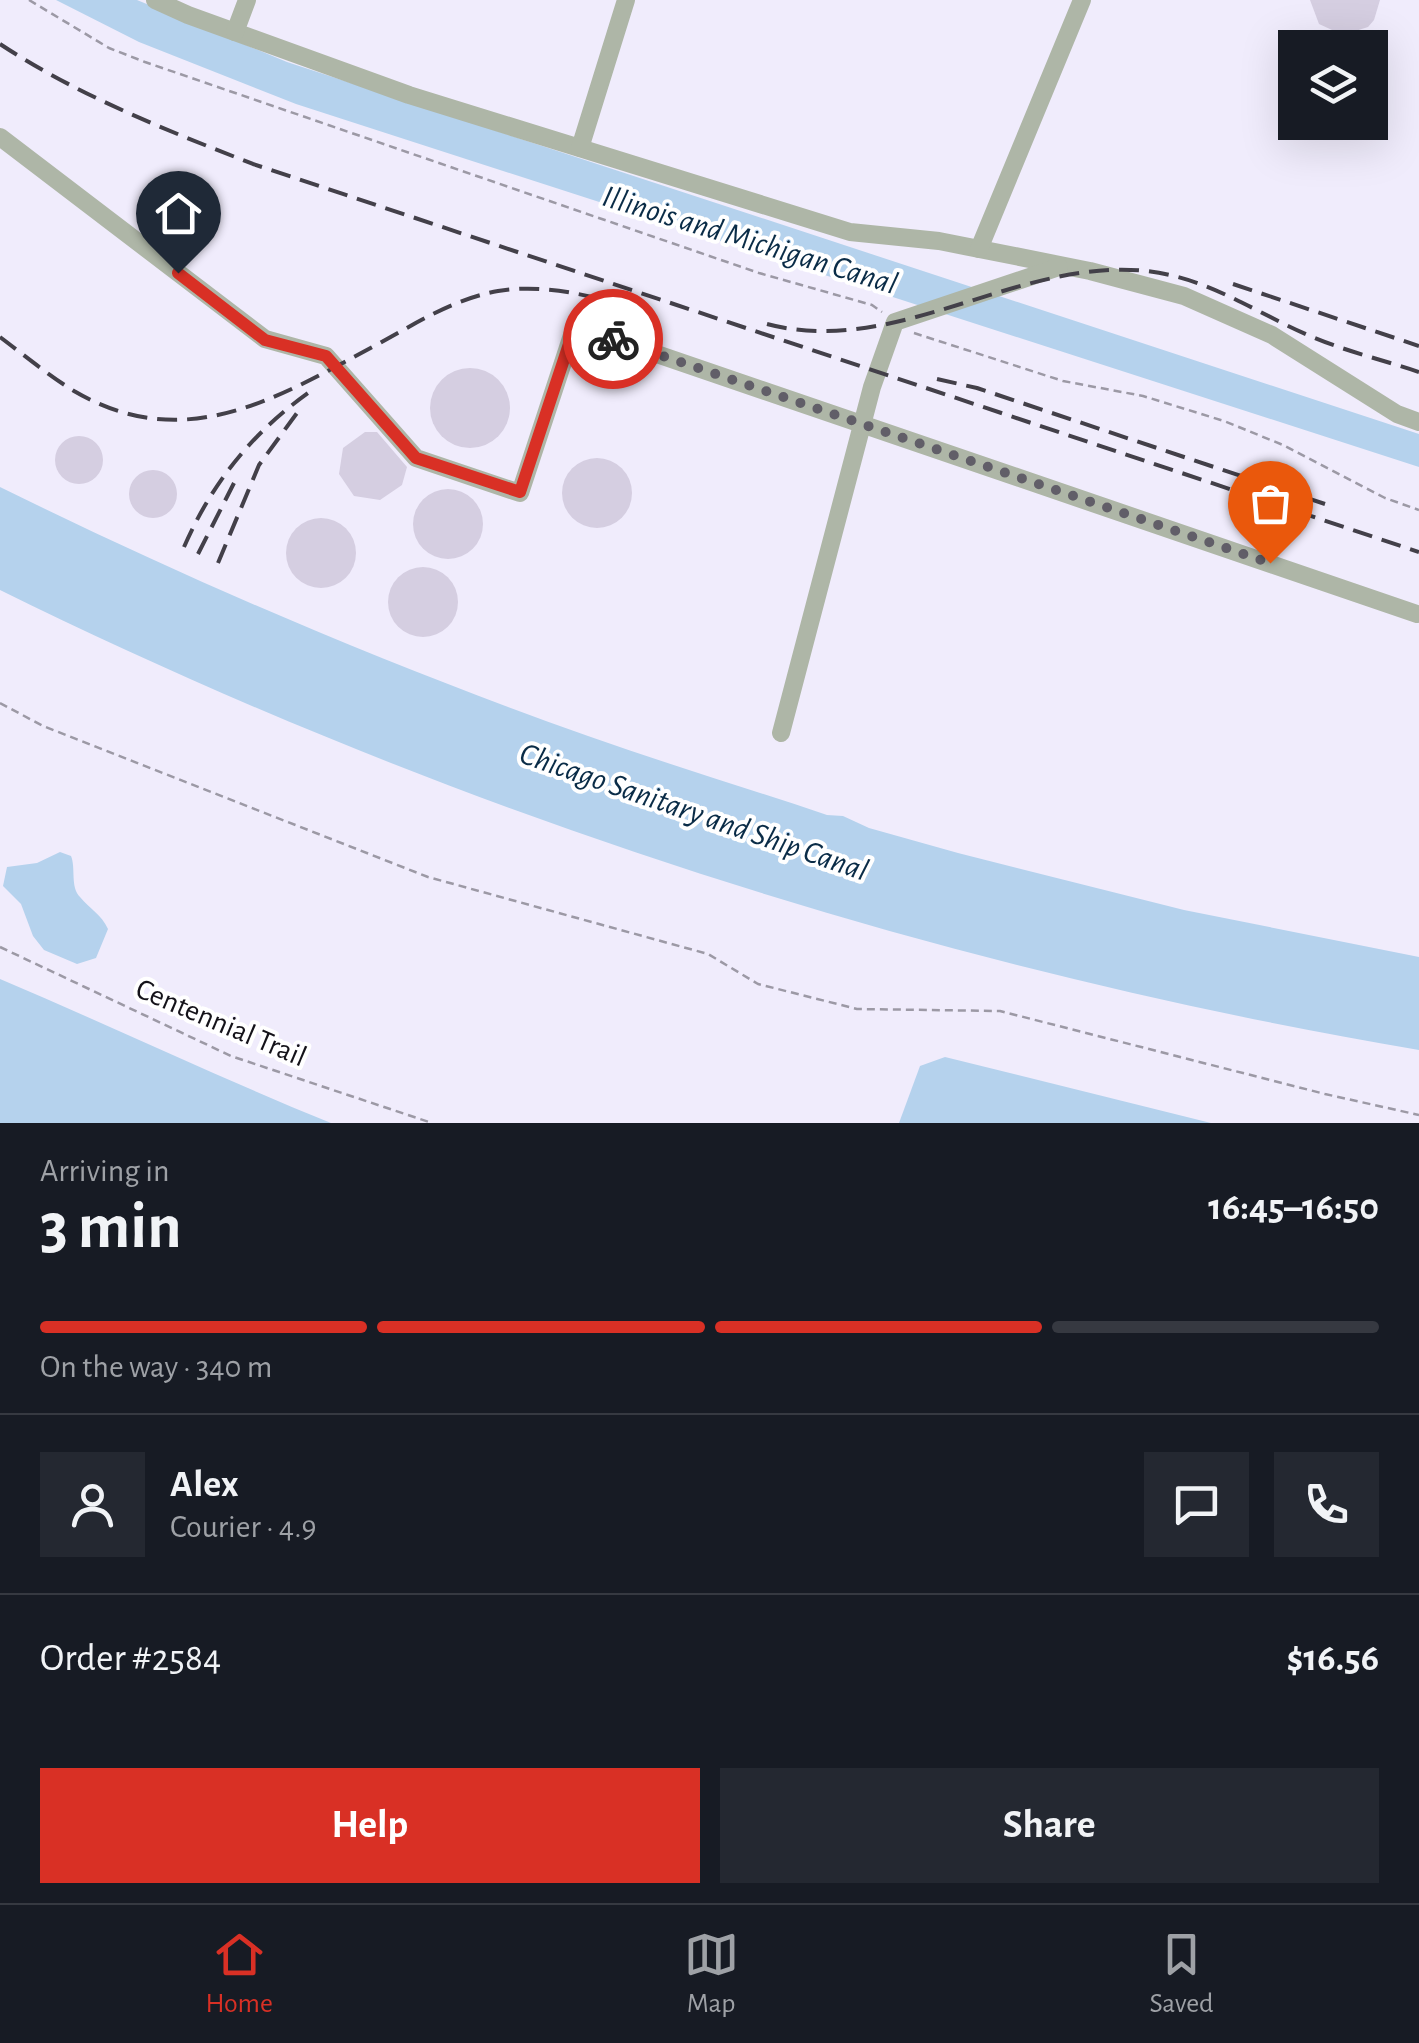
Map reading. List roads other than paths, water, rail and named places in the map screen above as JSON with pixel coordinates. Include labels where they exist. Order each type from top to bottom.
[{"type":"lane","points":[[155,0],[410,95],[850,232],[939,241],[1184,296],[1272,334],[1397,414],[1419,422]]},
{"type":"lane","points":[[235,32],[248,0]]},
{"type":"lane","points":[[580,148],[626,0]]},
{"type":"lane","points":[[978,249],[1082,0]]},
{"type":"lane","points":[[0,137],[265,340],[326,356],[416,458],[451,470],[520,492],[575,326],[1417,614]]},
{"type":"lane","points":[[781,733],[863,424],[903,319],[1062,266]]},
{"type":"water","name":"Illinois and Michigan Canal","points":[[56,0],[137,0],[287,62],[1419,434],[1419,467],[296,104],[139,42]]},
{"type":"water","name":"Chicago Sanitary and Ship Canal","points":[[0,487],[290,620],[513,709],[647,756],[958,853],[1184,910],[1419,957],[1419,1050],[1053,974],[872,926],[693,871],[516,810],[341,743],[169,670],[0,590]]},
{"type":"water","points":[[60,852],[71,856],[77,893],[108,929],[96,958],[77,964],[44,950],[33,936],[21,904],[3,886],[7,867],[37,863]]},
{"type":"water","points":[[0,979],[248,1088],[331,1123],[0,1123]]},
{"type":"water","points":[[945,1057],[1211,1123],[899,1123],[920,1066]]},
{"type":"railway","points":[[0,44],[92,96],[253,164],[1419,552]]},
{"type":"railway","points":[[767,324],[811,331],[854,329],[897,322],[1067,275],[1140,270],[1191,281],[1323,341],[1419,372]]},
{"type":"railway","points":[[1233,284],[1419,346]]},
{"type":"railway","points":[[0,337],[74,391],[115,410],[155,419],[194,419],[232,412],[269,399],[437,312],[482,295],[546,289],[625,305]]},
{"type":"railway","points":[[937,379],[977,388],[1325,504]]},
{"type":"railway","points":[[184,547],[207,502],[235,461],[269,425],[308,393]]},
{"type":"railway","points":[[218,563],[259,465],[297,413]]},
{"type":"railway","points":[[198,554],[234,483]]}]
